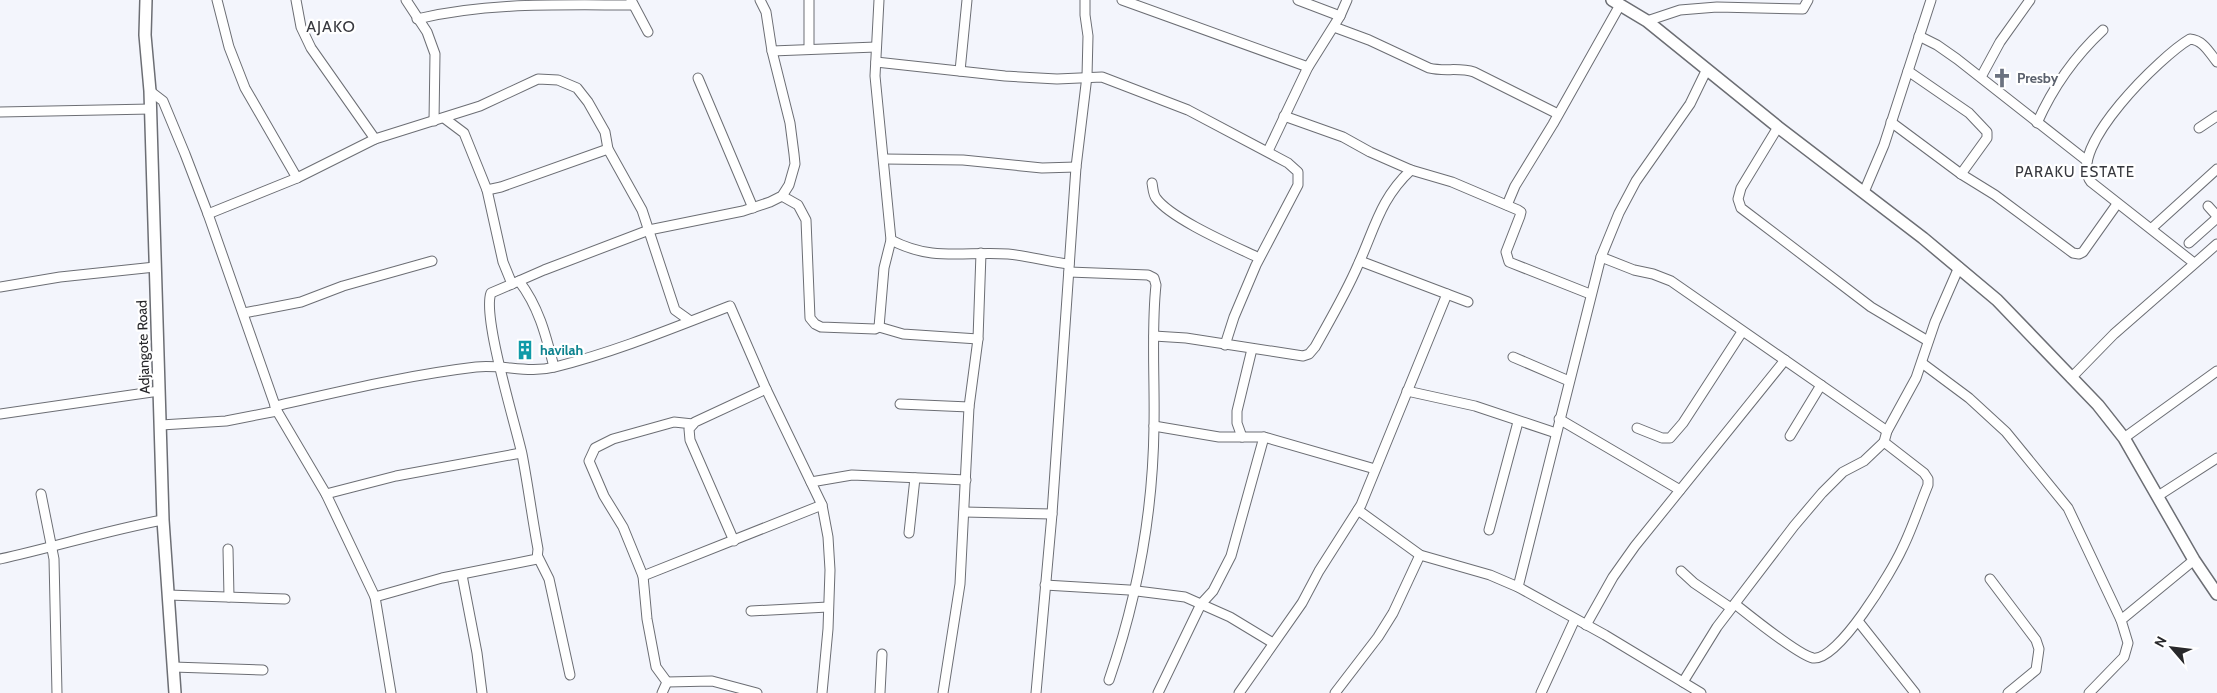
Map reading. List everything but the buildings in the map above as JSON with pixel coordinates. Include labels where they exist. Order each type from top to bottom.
[{"type":"street","name":"Adjangote Road","points":[[146,0],[145,35],[151,109],[163,520],[174,693]]},
{"type":"street","points":[[217,0],[229,47],[244,88],[297,178]]},
{"type":"street","points":[[296,0],[301,27],[311,48],[375,139]]},
{"type":"street","points":[[406,0],[427,32],[435,54],[434,121]]},
{"type":"street","points":[[570,675],[549,579],[538,558],[522,453],[500,367],[488,304],[489,298],[495,290],[649,230],[753,208],[782,196],[789,184],[795,164],[790,123],[772,51],[766,12],[760,0]]},
{"type":"street","points":[[809,0],[809,49]]},
{"type":"street","points":[[879,0],[876,47],[878,112],[891,240],[884,268],[879,327]]},
{"type":"street","points":[[960,71],[967,0]]},
{"type":"street","points":[[1036,693],[1052,514],[1076,167],[1087,76],[1088,36],[1085,0]]},
{"type":"street","points":[[1122,0],[1308,67]]},
{"type":"street","points":[[1298,0],[1340,16]]},
{"type":"street","points":[[1268,151],[1308,67],[1334,27],[1347,0]]},
{"type":"street","points":[[1647,21],[1680,10],[1717,7],[1803,9],[1808,0]]},
{"type":"street","points":[[1864,192],[1891,122],[1931,0]]},
{"type":"street","points":[[1981,77],[2000,42],[2030,0]]},
{"type":"street","points":[[417,19],[444,12],[510,6],[632,3],[648,32]]},
{"type":"street","points":[[1507,205],[1520,178],[1558,114],[1616,3],[1647,21],[1959,267],[1997,300],[2071,378],[2124,438],[2194,560],[2217,594]]},
{"type":"street","points":[[1334,27],[1369,40],[1429,68],[1437,70],[1463,68],[1474,72],[1558,114]]},
{"type":"street","points":[[2038,123],[2062,75],[2086,46],[2103,30]]},
{"type":"street","points":[[1919,36],[1937,45],[1981,77],[2087,161]]},
{"type":"street","points":[[2194,262],[2152,228],[2117,204],[2088,178],[2087,161],[2101,133],[2130,91],[2178,46],[2190,39],[2197,40],[2201,42],[2217,62]]},
{"type":"street","points":[[772,51],[876,47]]},
{"type":"street","points":[[876,62],[960,71],[1058,78],[1102,77],[1180,106],[1288,162],[1298,172],[1298,185],[1259,258],[1234,317],[1225,345]]},
{"type":"street","points":[[1518,587],[1590,294],[1601,257],[1619,213],[1636,180],[1690,104],[1707,69]]},
{"type":"street","points":[[1908,71],[1969,113],[1987,132],[1987,138],[1960,174]]},
{"type":"street","points":[[698,78],[753,208]]},
{"type":"street","points":[[208,214],[297,178],[375,139],[480,106],[538,79],[558,80],[577,88],[588,102],[605,132],[608,149],[642,210],[674,310],[689,320]]},
{"type":"street","points":[[150,91],[163,101],[208,214],[276,408],[326,494],[375,597],[392,693]]},
{"type":"street","points":[[0,112],[151,109]]},
{"type":"street","points":[[1284,116],[1343,137],[1370,152],[1411,170],[1452,182],[1521,212],[1506,252],[1509,262],[1590,294]]},
{"type":"street","points":[[2199,128],[2217,116]]},
{"type":"street","points":[[444,118],[464,133],[487,190],[504,262],[515,283],[529,294],[542,325],[554,367]]},
{"type":"street","points":[[1891,122],[1960,174],[1995,195],[2073,253],[2079,254],[2083,252],[2117,204]]},
{"type":"street","points":[[1778,126],[1741,188],[1738,199],[1741,208],[1871,307],[1928,342]]},
{"type":"street","points":[[487,190],[501,187],[608,149]]},
{"type":"street","points":[[884,159],[963,160],[1042,168],[1076,167]]},
{"type":"street","points":[[2152,228],[2217,169]]},
{"type":"street","points":[[1154,336],[1186,338],[1302,356],[1309,354],[1360,262],[1373,227],[1388,196],[1397,183],[1411,170]]},
{"type":"street","points":[[1152,183],[1155,197],[1164,206],[1189,223],[1259,258]]},
{"type":"street","points":[[782,196],[798,205],[806,220],[810,318],[815,324],[821,327],[875,329],[879,327],[910,335],[978,338]]},
{"type":"street","points":[[2189,243],[2217,217],[2208,206]]},
{"type":"street","points":[[891,240],[904,247],[936,255],[1009,254],[1069,268],[1148,275],[1154,278],[1156,284],[1154,426],[1147,530],[1119,649],[1109,680]]},
{"type":"street","points":[[2071,378],[2114,334],[2194,262],[2217,244]]},
{"type":"street","points":[[943,693],[960,584],[969,408],[978,338],[981,254]]},
{"type":"street","points":[[1601,257],[1634,270],[1653,274],[1671,281],[1742,332],[1887,430]]},
{"type":"street","points":[[244,313],[301,302],[343,286],[432,261]]},
{"type":"street","points":[[1360,262],[1468,302]]},
{"type":"street","points":[[0,287],[60,277],[155,267]]},
{"type":"street","points":[[1683,682],[1717,627],[1764,563],[1822,493],[1843,472],[1864,461],[1884,442],[1887,430],[1916,378],[1928,342],[1959,267]]},
{"type":"street","points":[[1239,693],[1302,603],[1319,571],[1358,510],[1447,294]]},
{"type":"street","points":[[161,425],[226,421],[408,377],[478,367],[500,367],[529,371],[554,367],[646,339],[689,320],[730,306],[766,389],[822,505],[828,537],[830,570],[822,693]]},
{"type":"street","points":[[1637,428],[1662,438],[1670,438],[1684,423],[1742,332]]},
{"type":"street","points":[[1242,437],[1237,423],[1237,411],[1252,348]]},
{"type":"street","points":[[1513,357],[1569,381]]},
{"type":"street","points":[[1586,625],[1613,578],[1680,490],[1785,360]]},
{"type":"street","points":[[1922,363],[1969,398],[2006,432],[2068,508],[2121,620],[2128,643],[2124,657],[2089,693]]},
{"type":"street","points":[[2124,438],[2217,371]]},
{"type":"street","points":[[1790,436],[1821,385]]},
{"type":"street","points":[[734,541],[690,440],[689,430],[694,424],[766,389]]},
{"type":"street","points":[[0,414],[159,391]]},
{"type":"street","points":[[1407,391],[1475,406],[1518,422],[1556,433]]},
{"type":"street","points":[[900,404],[969,408]]},
{"type":"street","points":[[1559,419],[1680,490]]},
{"type":"street","points":[[667,682],[656,667],[647,619],[643,576],[623,527],[604,496],[589,461],[595,448],[613,439],[674,422],[694,424]]},
{"type":"street","points":[[1490,530],[1518,422]]},
{"type":"street","points":[[1154,426],[1219,437],[1264,438],[1375,469]]},
{"type":"street","points":[[1158,693],[1201,604],[1213,591],[1230,556],[1264,438]]},
{"type":"street","points":[[1681,571],[1694,583],[1733,606],[1806,655],[1814,658],[1826,655],[1858,621],[1902,550],[1928,486],[1928,479],[1924,473],[1884,442]]},
{"type":"street","points":[[326,494],[396,476],[522,453]]},
{"type":"street","points":[[2158,496],[2217,458]]},
{"type":"street","points":[[811,482],[844,475],[966,480]]},
{"type":"street","points":[[909,533],[915,478]]},
{"type":"street","points":[[41,494],[52,547],[57,693]]},
{"type":"street","points":[[643,576],[822,505]]},
{"type":"street","points":[[1358,510],[1420,555],[1490,575],[1518,587],[1701,693]]},
{"type":"street","points":[[964,512],[1052,514]]},
{"type":"street","points":[[0,560],[115,528],[163,520]]},
{"type":"street","points":[[228,549],[229,597]]},
{"type":"street","points":[[1335,693],[1378,637],[1393,613],[1420,555]]},
{"type":"street","points":[[375,597],[442,578],[538,558]]},
{"type":"street","points":[[2121,620],[2194,560]]},
{"type":"street","points":[[462,575],[477,653],[482,693]]},
{"type":"street","points":[[1990,579],[2036,640],[2039,649],[2036,670],[2008,693]]},
{"type":"street","points":[[1045,585],[1133,590],[1184,597],[1230,617],[1273,643]]},
{"type":"street","points":[[168,595],[284,599]]},
{"type":"street","points":[[751,611],[828,607]]},
{"type":"street","points":[[1542,693],[1575,619]]},
{"type":"street","points":[[1858,621],[1915,693]]},
{"type":"street","points":[[880,693],[882,654]]},
{"type":"street","points":[[173,667],[263,670]]},
{"type":"street","points":[[667,682],[712,681],[757,693]]},
{"type":"street","points":[[662,693],[667,682]]},
{"type":"place","name":"Presby","points":[[2002,78]]},
{"type":"place","name":"havilah","points":[[525,350]]},
{"type":"district","name":"AJAKO","points":[[331,26]]},
{"type":"district","name":"PARAKU ESTATE","points":[[2075,172]]}]
